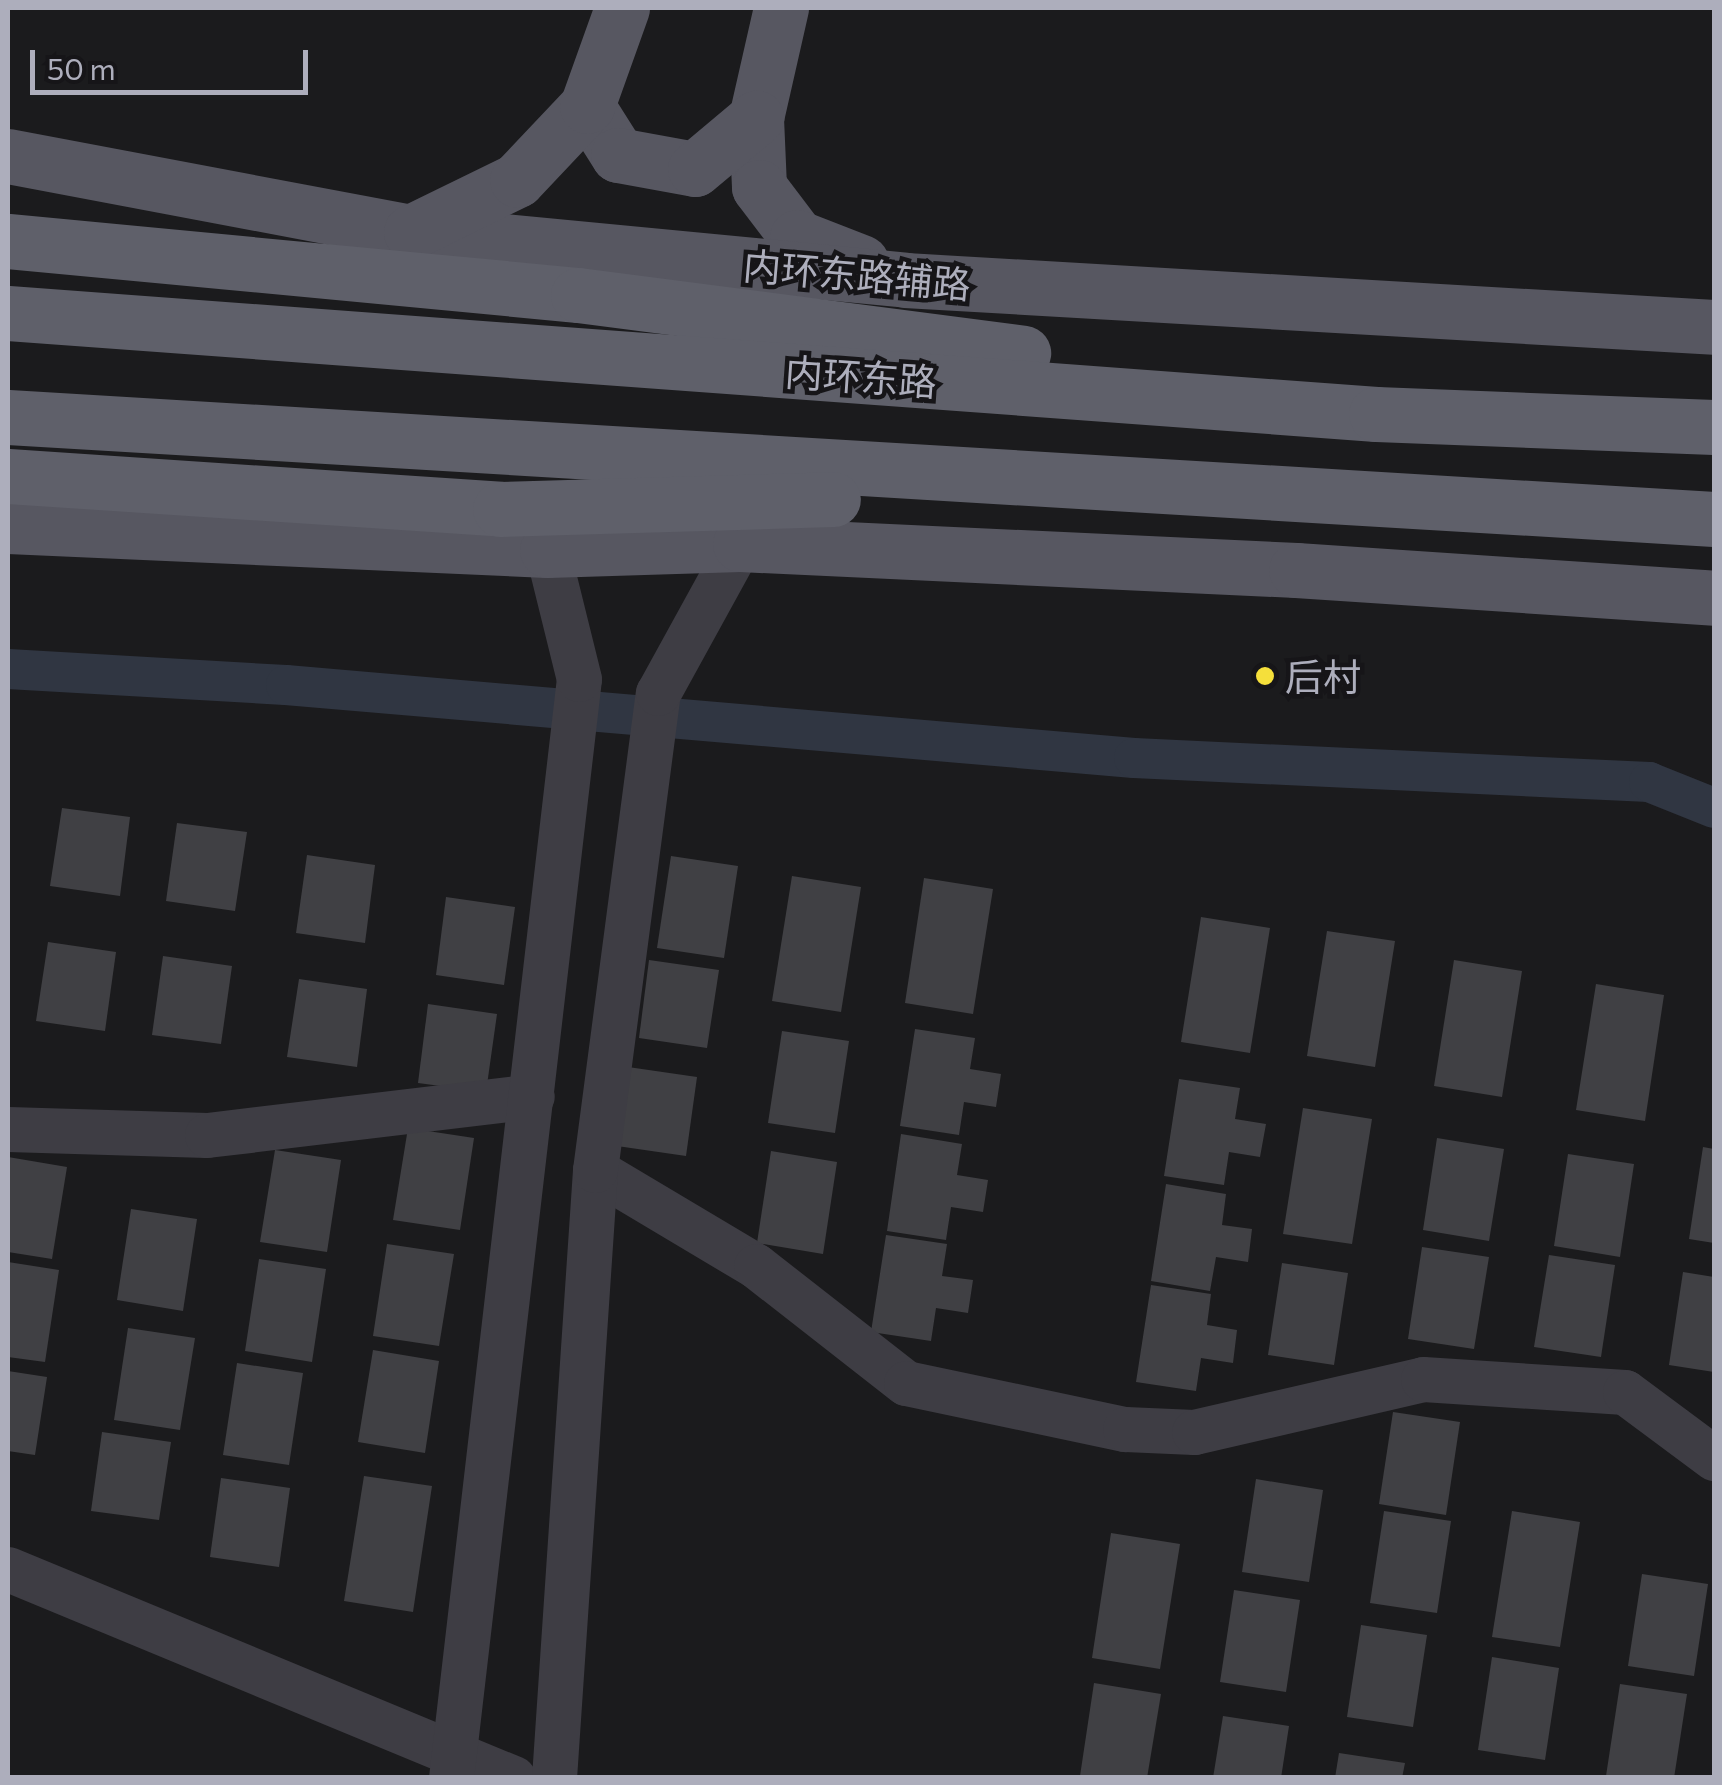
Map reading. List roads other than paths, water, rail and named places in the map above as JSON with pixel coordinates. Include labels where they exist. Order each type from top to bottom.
[{"type":"highway","points":[[8,241],[578,295],[1033,354],[1376,414]]},
{"type":"highway","name":"内环东路","points":[[8,313],[1376,414],[1714,427]]},
{"type":"highway","points":[[8,417],[1714,519]]},
{"type":"highway","points":[[8,476],[500,509],[1217,490]]},
{"type":"main road","points":[[411,232],[518,180],[586,106],[622,8]]},
{"type":"main road","points":[[780,8],[756,118],[759,187],[798,237],[905,280]]},
{"type":"main road","points":[[586,106],[618,154],[696,169],[756,118]]},
{"type":"main road","name":"内环东路辅路","points":[[8,156],[411,232],[905,280],[1714,327]]},
{"type":"main road","points":[[8,526],[547,550],[740,544],[1296,570],[1714,598]]},
{"type":"street","points":[[554,1778],[594,1170],[658,693],[740,544]]},
{"type":"street","points":[[454,1766],[579,678],[547,550]]},
{"type":"street","points":[[8,1129],[207,1135],[532,1096]]},
{"type":"street","points":[[594,1170],[756,1266],[906,1383],[1124,1429],[1194,1432],[1423,1379],[1626,1392],[1714,1458]]},
{"type":"street","points":[[8,1569],[454,1766],[513,1778]]},
{"type":"waterway","points":[[8,669],[286,685],[1134,758],[1649,782],[1714,808]]},
{"type":"place","name":"后村","points":[[1265,676]]}]
